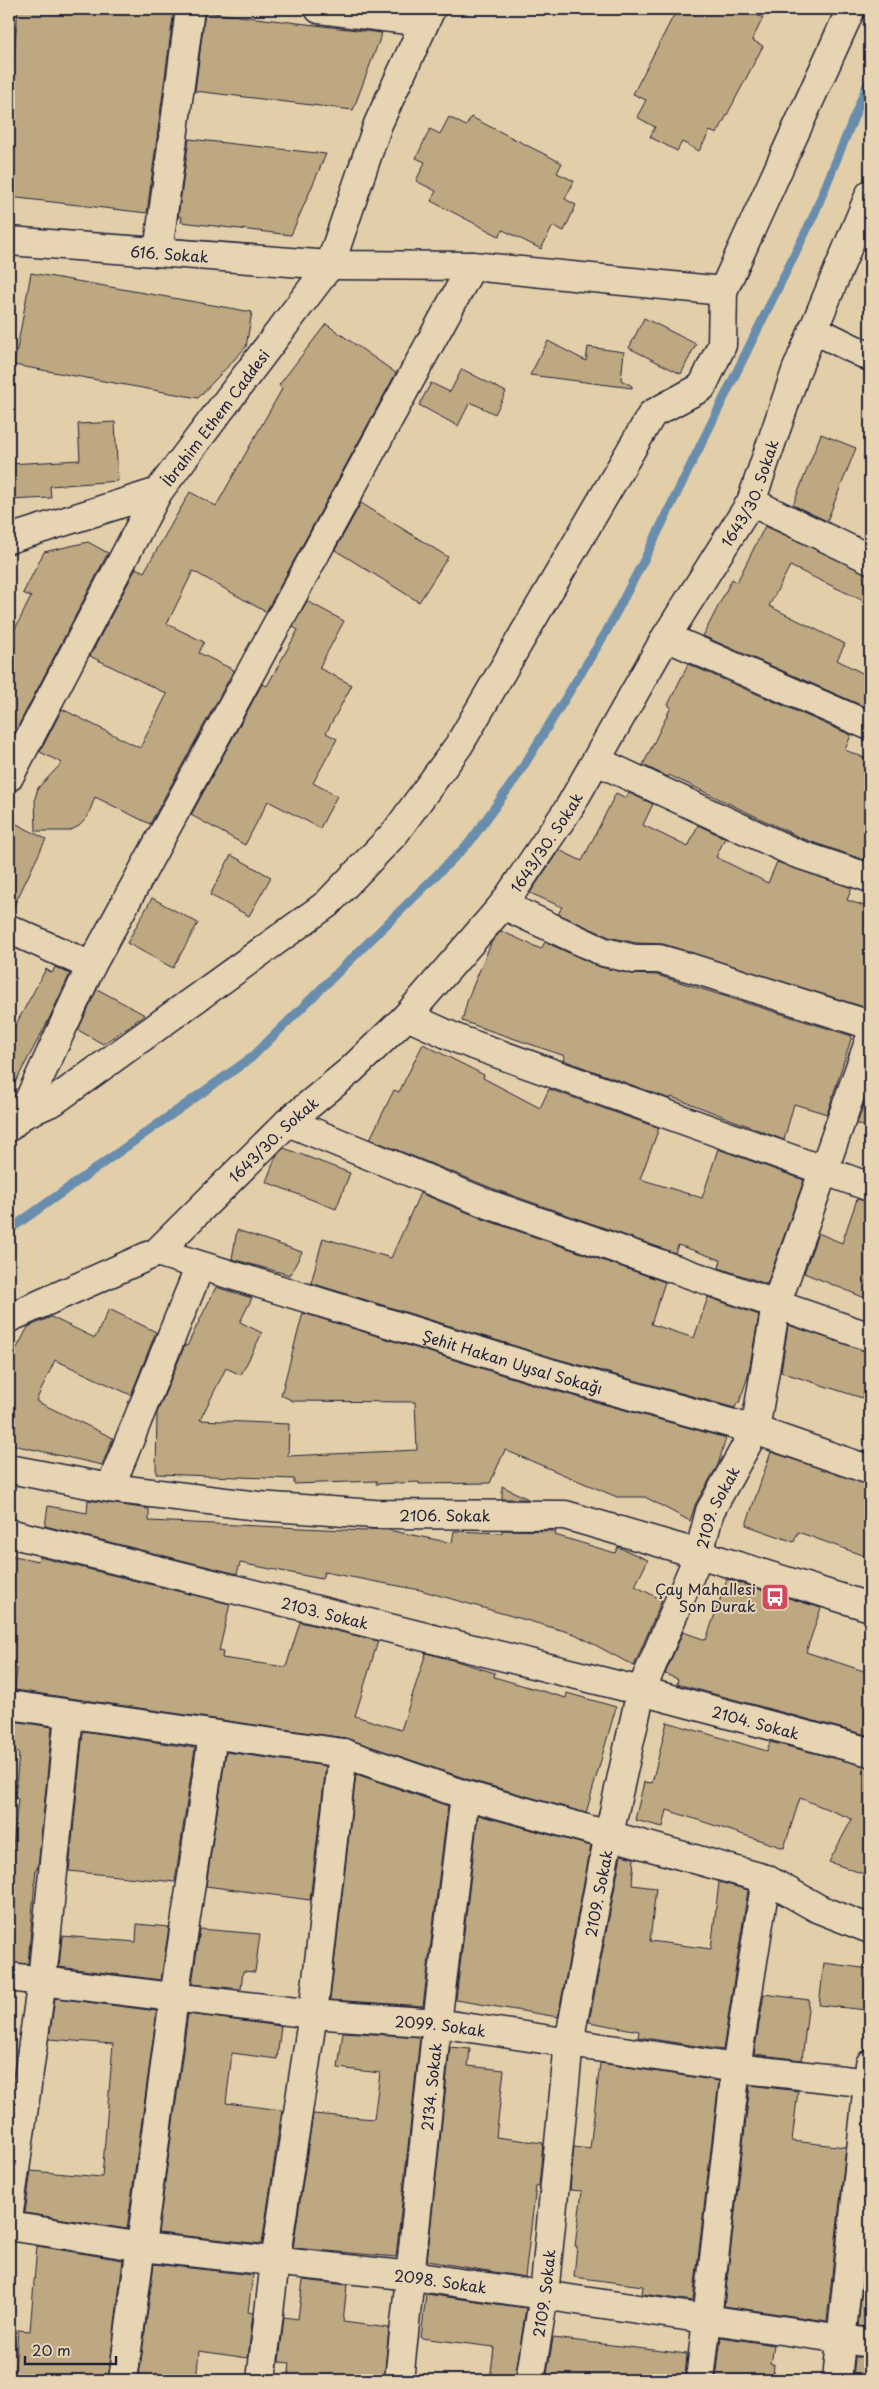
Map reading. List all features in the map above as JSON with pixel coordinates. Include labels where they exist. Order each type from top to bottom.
[{"type":"street","points":[[158,252],[190,9]]},
{"type":"street","points":[[319,9],[427,15]]},
{"type":"street","points":[[13,1116],[54,1101],[327,904],[395,833],[459,745],[652,414],[702,387],[722,345],[723,290],[851,9]]},
{"type":"street","name":"İbrahim Ethem Caddesi","points":[[9,539],[158,492],[330,265],[378,124],[427,15]]},
{"type":"street","name":"1643/30. Sokak","points":[[9,1318],[157,1252],[288,1122],[351,1070],[407,1016],[503,905],[569,808],[666,637],[751,502],[813,329],[870,194]]},
{"type":"street","name":"616. Sokak","points":[[9,241],[330,265],[472,266],[723,290]]},
{"type":"street","points":[[13,1116],[91,966],[472,266]]},
{"type":"street","points":[[813,329],[870,358]]},
{"type":"street","points":[[9,777],[158,492]]},
{"type":"street","points":[[751,502],[870,559]]},
{"type":"street","points":[[666,637],[870,726]]},
{"type":"street","points":[[597,761],[794,853],[870,878]]},
{"type":"street","points":[[503,905],[604,952],[634,959],[659,959],[870,1025]]},
{"type":"street","points":[[9,929],[91,966]]},
{"type":"street","points":[[407,1016],[460,1040],[870,1187]]},
{"type":"street","name":"2109. Sokak","points":[[530,2380],[544,2295],[569,2042],[609,1834],[641,1691],[699,1554],[710,1511],[755,1430],[776,1306],[870,1039]]},
{"type":"street","points":[[288,1122],[488,1204],[776,1306],[870,1337]]},
{"type":"street","name":"Şehit Hakan Uysal Sokağı","points":[[157,1252],[550,1373],[755,1430],[870,1470]]},
{"type":"street","points":[[110,1488],[200,1266]]},
{"type":"street","name":"2106. Sokak","points":[[9,1469],[110,1488],[258,1506],[374,1514],[566,1516],[699,1554],[870,1608]]},
{"type":"street","name":"2103. Sokak","points":[[9,1533],[641,1691]]},
{"type":"street","name":"2104. Sokak","points":[[641,1691],[870,1752]]},
{"type":"street","points":[[9,1705],[343,1753],[465,1795],[766,1879],[819,1909],[870,1929]]},
{"type":"street","points":[[9,2212],[42,1980],[69,1715]]},
{"type":"street","points":[[123,2380],[174,1998],[213,1735]]},
{"type":"street","points":[[261,2380],[275,2262],[313,2014],[343,1753]]},
{"type":"street","name":"2134. Sokak","points":[[399,2380],[465,1795]]},
{"type":"street","points":[[700,2380],[736,2068],[766,1879]]},
{"type":"street","name":"2099. Sokak","points":[[9,1976],[313,2014],[438,2023],[736,2068],[870,2076]]},
{"type":"street","points":[[838,2380],[870,2076]]},
{"type":"street","name":"2098. Sokak","points":[[9,2226],[142,2247],[412,2276],[707,2321],[870,2343]]},
{"type":"building","points":[[18,9],[174,9],[147,213],[9,197],[9,105]]},
{"type":"building","points":[[677,9],[746,9],[763,18],[752,40],[763,46],[717,134],[710,131],[699,151],[682,142],[677,151],[650,137],[655,127],[637,117],[646,100],[633,94]]},
{"type":"building","points":[[205,12],[382,33],[353,110],[195,91]]},
{"type":"building","points":[[449,117],[466,126],[471,117],[562,163],[557,173],[574,181],[565,199],[576,205],[564,231],[553,226],[541,249],[503,230],[499,236],[431,201],[436,191],[416,181],[425,162],[416,158],[430,129],[440,134]]},
{"type":"building","points":[[189,139],[326,154],[291,235],[181,222],[182,217],[178,217]]},
{"type":"building","points":[[31,273],[252,312],[246,347],[198,398],[14,365]]},
{"type":"building","points":[[644,318],[696,344],[681,374],[629,348]]},
{"type":"building","points":[[326,324],[396,373],[266,612],[193,571],[167,624],[204,642],[199,653],[234,670],[150,824],[95,797],[87,818],[79,826],[69,831],[36,831],[35,798],[38,788],[62,763],[40,752],[62,709],[140,748],[167,694],[90,656],[136,568],[144,572],[190,492],[216,506],[282,389],[279,385]]},
{"type":"building","points":[[548,341],[586,361],[588,347],[624,352],[621,380],[632,386],[632,388],[530,375]]},
{"type":"building","points":[[462,369],[506,392],[495,414],[470,402],[458,426],[419,405],[431,383],[450,392]]},
{"type":"building","points":[[115,422],[118,481],[50,486],[51,498],[9,500],[9,464],[80,460],[78,424]]},
{"type":"building","points":[[821,434],[856,448],[827,521],[793,505]]},
{"type":"building","points":[[361,503],[448,557],[419,602],[335,550]]},
{"type":"building","points":[[765,526],[870,574],[870,604],[790,566],[769,606],[845,644],[837,660],[870,677],[870,689],[863,706],[703,636],[732,579],[737,582]]},
{"type":"building","points":[[88,542],[108,553],[12,738],[9,737],[9,641],[31,597],[23,593],[44,552]]},
{"type":"building","points":[[307,601],[344,621],[319,668],[352,685],[326,733],[337,739],[313,783],[337,796],[320,828],[268,801],[245,845],[191,815],[262,684],[267,686],[298,630],[293,627]]},
{"type":"building","points":[[688,664],[851,735],[845,750],[870,760],[870,845],[864,860],[801,838],[669,775],[668,777],[643,765],[671,707],[668,705]]},
{"type":"building","points":[[616,793],[626,798],[629,793],[653,804],[643,825],[688,847],[698,825],[725,838],[716,857],[768,883],[777,862],[852,888],[847,900],[870,908],[870,1009],[663,944],[636,943],[609,937],[558,914],[562,907],[530,893],[559,850],[582,861]]},
{"type":"building","points":[[9,820],[46,839],[10,914],[9,914]]},
{"type":"building","points":[[231,855],[271,877],[249,916],[210,895]]},
{"type":"building","points":[[152,898],[198,923],[173,968],[127,943]]},
{"type":"building","points":[[501,931],[541,949],[545,942],[600,967],[631,974],[657,975],[852,1036],[827,1114],[794,1104],[784,1140],[694,1105],[671,1097],[670,1099],[563,1060],[565,1056],[462,1021],[468,998],[492,941]]},
{"type":"building","points":[[55,967],[70,974],[48,1021],[9,1094],[9,1037],[46,969],[52,973]]},
{"type":"building","points":[[97,989],[145,1015],[103,1044],[78,1030]]},
{"type":"building","points":[[423,1044],[484,1075],[483,1078],[540,1108],[549,1089],[659,1128],[640,1179],[702,1198],[718,1149],[804,1180],[767,1284],[719,1268],[721,1260],[678,1245],[675,1253],[494,1189],[370,1139],[394,1090],[399,1092]]},
{"type":"building","points":[[865,1101],[870,1103],[870,1128],[857,1124]]},
{"type":"building","points":[[284,1148],[350,1173],[336,1209],[266,1182],[276,1156]]},
{"type":"building","points":[[420,1193],[483,1219],[665,1282],[651,1324],[694,1338],[708,1297],[759,1315],[748,1376],[739,1403],[737,1403],[735,1408],[554,1358],[311,1283],[323,1238],[391,1258]]},
{"type":"building","points":[[857,1199],[870,1202],[870,1300],[804,1273],[818,1233],[842,1243]]},
{"type":"building","points":[[237,1230],[302,1252],[290,1275],[232,1259]]},
{"type":"building","points":[[216,1287],[252,1298],[240,1322],[262,1333],[241,1375],[226,1368],[200,1420],[289,1424],[288,1456],[417,1450],[415,1402],[293,1401],[281,1395],[303,1313],[545,1388],[726,1438],[718,1465],[696,1503],[690,1521],[645,1497],[617,1497],[505,1450],[490,1483],[419,1484],[419,1482],[376,1484],[377,1481],[294,1484],[294,1479],[156,1474],[157,1413],[185,1345],[187,1346]]},
{"type":"building","points":[[109,1309],[156,1332],[131,1395],[55,1360],[36,1401],[113,1438],[102,1465],[9,1444],[9,1344],[17,1348],[28,1327],[51,1317],[95,1338]]},
{"type":"building","points":[[788,1325],[870,1352],[870,1372],[862,1398],[781,1372]]},
{"type":"building","points":[[771,1452],[870,1485],[870,1558],[798,1532],[794,1542],[746,1525]]},
{"type":"building","points":[[502,1486],[528,1499],[502,1499]]},
{"type":"building","points":[[88,1500],[149,1509],[149,1521],[367,1531],[367,1529],[388,1530],[452,1543],[454,1531],[502,1533],[502,1530],[556,1531],[555,1535],[615,1553],[618,1547],[648,1560],[635,1586],[662,1600],[634,1666],[575,1634],[420,1590],[324,1572],[322,1579],[240,1563],[237,1574],[45,1526],[48,1506],[87,1513]]},
{"type":"building","points":[[9,1555],[38,1561],[39,1557],[230,1604],[219,1651],[223,1652],[222,1658],[286,1667],[300,1622],[378,1641],[355,1716],[401,1730],[426,1653],[495,1673],[494,1677],[566,1698],[567,1693],[616,1707],[586,1813],[470,1780],[345,1738],[15,1690],[17,1669],[9,1667]]},
{"type":"building","points":[[727,1579],[821,1608],[806,1652],[870,1673],[870,1736],[677,1684],[678,1679],[665,1674],[683,1632],[706,1640]]},
{"type":"building","points":[[13,1721],[52,1727],[38,1868],[36,1868],[28,1964],[9,1962],[9,1885],[18,1799],[15,1798],[19,1753],[11,1752]]},
{"type":"building","points":[[667,1722],[767,1751],[770,1742],[870,1767],[870,1876],[829,1862],[852,1819],[800,1798],[784,1848],[667,1810],[663,1827],[635,1820],[644,1782],[652,1783]]},
{"type":"building","points":[[83,1731],[195,1748],[175,1882],[69,1871]]},
{"type":"building","points":[[226,1752],[326,1766],[310,1900],[206,1886]]},
{"type":"building","points":[[356,1774],[448,1806],[423,2006],[330,2000]]},
{"type":"building","points":[[478,1815],[591,1846],[558,2017],[456,2000]]},
{"type":"building","points":[[621,1855],[634,1858],[632,1885],[656,1888],[650,1941],[711,1949],[719,1882],[748,1890],[723,2050],[638,2037],[639,2031],[589,2022]]},
{"type":"building","points":[[137,1924],[169,1927],[161,1980],[59,1967],[62,1936],[136,1942]]},
{"type":"building","points":[[200,1929],[260,1934],[255,1972],[243,1971],[241,1989],[192,1984]]},
{"type":"building","points":[[824,1963],[870,1969],[866,2010],[819,2005]]},
{"type":"building","points":[[764,1994],[809,2000],[802,2060],[754,2054]]},
{"type":"building","points":[[55,1998],[157,2011],[127,2229],[25,2213],[31,2171],[102,2177],[113,2044],[49,2039]]},
{"type":"building","points":[[188,2014],[281,2026],[277,2059],[232,2053],[226,2103],[282,2110],[262,2244],[158,2233]]},
{"type":"building","points":[[343,2032],[420,2037],[396,2257],[293,2248],[313,2114],[374,2119],[380,2073],[338,2068]]},
{"type":"building","points":[[450,2047],[470,2049],[468,2066],[504,2070],[496,2137],[543,2143],[539,2186],[536,2186],[525,2277],[427,2261]]},
{"type":"building","points":[[600,2063],[719,2081],[693,2301],[642,2294],[643,2286],[574,2277],[577,2246],[575,2246],[582,2191],[570,2190],[574,2147],[590,2149]]},
{"type":"building","points":[[750,2085],[798,2091],[792,2141],[846,2147],[827,2321],[724,2306]]},
{"type":"building","points":[[870,2212],[870,2327],[858,2326]]},
{"type":"building","points":[[37,2246],[123,2260],[108,2380],[14,2380],[18,2330],[30,2331]]},
{"type":"building","points":[[154,2264],[253,2275],[248,2312],[253,2313],[248,2358],[199,2351],[196,2380],[139,2376]]},
{"type":"building","points":[[303,2280],[347,2285],[343,2322],[389,2328],[384,2380],[288,2380],[290,2363],[279,2362],[284,2317],[298,2319]]},
{"type":"building","points":[[426,2294],[526,2308],[515,2380],[490,2380],[494,2347],[421,2338]]},
{"type":"building","points":[[721,2337],[774,2345],[771,2364],[774,2364],[773,2380],[716,2380]]},
{"type":"building","points":[[553,2338],[687,2354],[685,2380],[546,2380]]},
{"type":"building","points":[[855,2357],[870,2358],[870,2380],[853,2380]]},
{"type":"waterway","points":[[9,1230],[251,1058],[469,843],[518,775],[605,634],[645,558],[813,217],[870,78]]},
{"type":"place","name":"Çay Mahallesi Son Durak","points":[[775,1597]]}]
